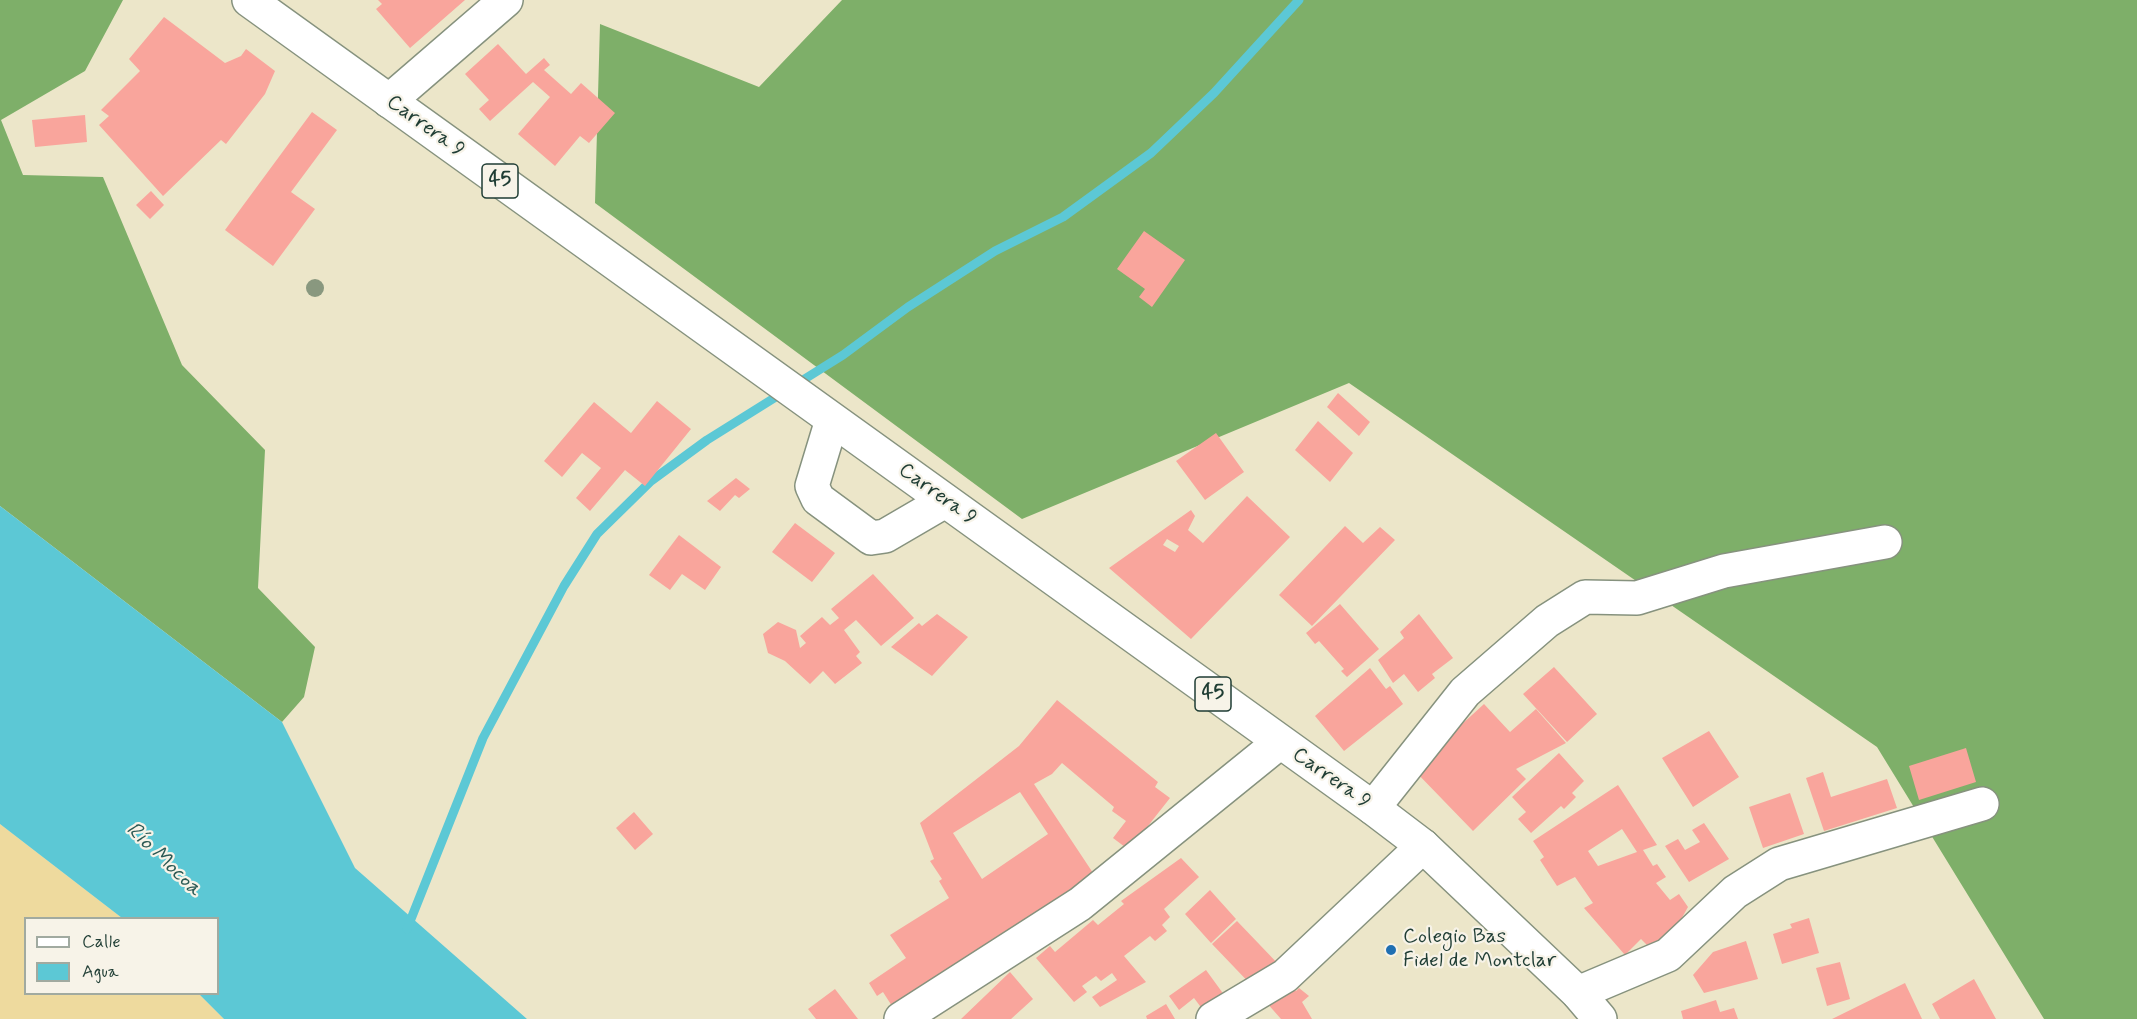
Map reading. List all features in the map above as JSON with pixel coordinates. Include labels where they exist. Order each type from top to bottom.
[{"type":"main road","name":"Carrera 9","points":[[249,0],[1373,808],[1422,846],[1578,993],[1600,1019]]},
{"type":"main road","points":[[389,101],[506,0]]},
{"type":"main road","points":[[832,420],[812,486],[818,499],[871,538],[885,536],[945,501]]},
{"type":"main road","points":[[1373,808],[1466,692],[1547,621],[1585,597],[1636,598],[1724,571],[1885,542]]},
{"type":"main road","points":[[901,1019],[1080,904],[1280,742]]},
{"type":"main road","points":[[1578,993],[1668,955],[1735,892],[1779,864],[1982,804]]},
{"type":"main road","points":[[1214,1019],[1285,976],[1422,846]]},
{"type":"green space","points":[[0,0],[123,0],[85,71],[1,120],[23,175],[103,177],[182,365],[265,450],[258,588],[315,647],[304,697],[282,722],[0,506]]},
{"type":"green space","points":[[842,0],[2137,0],[2137,1019],[2044,1019],[1877,747],[1349,383],[1022,519],[595,203],[600,24],[759,87]]},
{"type":"sand","points":[[0,824],[121,917],[24,917],[24,995],[200,995],[224,1019],[0,1019]]},
{"type":"water","name":"Río Mocoa","points":[[0,506],[282,722],[355,868],[527,1019],[224,1019],[200,995],[219,995],[219,917],[121,917],[0,824]]},
{"type":"building","points":[[378,0],[465,0],[410,48],[376,9],[382,4]]},
{"type":"building","points":[[164,17],[225,63],[241,56],[246,49],[275,71],[265,94],[226,144],[221,140],[163,196],[99,125],[109,116],[101,110],[140,71],[129,59]]},
{"type":"building","points":[[498,44],[526,74],[544,58],[550,65],[544,70],[571,94],[581,83],[615,113],[589,143],[580,136],[555,166],[518,134],[550,97],[533,82],[490,121],[479,109],[489,100],[465,74]]},
{"type":"building","points":[[312,112],[337,130],[291,192],[315,209],[273,266],[225,230]]},
{"type":"building","points":[[85,115],[87,142],[35,147],[32,120]]},
{"type":"building","points":[[151,191],[164,205],[150,219],[136,205]]},
{"type":"building","points":[[1144,231],[1185,260],[1152,307],[1139,297],[1145,289],[1117,269]]},
{"type":"building","points":[[1338,393],[1370,422],[1359,436],[1327,407]]},
{"type":"building","points":[[657,401],[691,429],[645,486],[625,470],[590,511],[576,498],[601,468],[582,453],[562,477],[544,461],[594,402],[631,433]]},
{"type":"building","points":[[1318,421],[1353,453],[1330,482],[1295,450]]},
{"type":"building","points":[[1216,433],[1244,472],[1205,500],[1176,461]]},
{"type":"building","points":[[736,478],[750,489],[739,498],[735,495],[720,511],[707,501]]},
{"type":"building","points":[[1247,496],[1290,537],[1191,639],[1109,568],[1191,510],[1195,516],[1188,530],[1203,543]],"holes":[[[1167,539],[1179,546],[1175,552],[1163,545]]]},
{"type":"building","points":[[795,523],[835,553],[812,582],[772,552]]},
{"type":"building","points":[[1345,526],[1363,543],[1380,527],[1395,540],[1312,626],[1279,595]]},
{"type":"building","points":[[679,535],[721,567],[705,590],[682,574],[670,590],[649,575]]},
{"type":"building","points":[[873,574],[914,618],[881,646],[856,620],[844,630],[860,652],[856,656],[862,663],[835,684],[823,671],[810,684],[785,661],[768,653],[763,634],[778,622],[796,630],[800,648],[806,643],[800,636],[822,617],[830,625],[839,618],[831,609]]},
{"type":"building","points":[[1340,604],[1379,649],[1347,677],[1341,671],[1344,669],[1319,641],[1315,644],[1306,633]]},
{"type":"building","points":[[937,614],[968,637],[932,676],[891,647],[919,623],[922,626]]},
{"type":"building","points":[[1419,614],[1453,658],[1432,674],[1435,678],[1418,692],[1404,674],[1393,683],[1378,660],[1404,638],[1400,632]]},
{"type":"building","points":[[1554,667],[1597,714],[1567,742],[1523,694]]},
{"type":"building","points":[[1370,668],[1386,689],[1390,686],[1403,704],[1344,751],[1315,716]]},
{"type":"building","points":[[1057,700],[1158,782],[1155,787],[1170,798],[1129,850],[1113,838],[1126,821],[1112,811],[1114,807],[1062,763],[1052,774],[1034,784],[1099,882],[899,1017],[883,992],[877,996],[869,983],[906,958],[890,935],[949,898],[939,881],[942,879],[930,861],[934,859],[920,823],[1019,746]],"holes":[[[1020,792],[1048,834],[982,879],[953,833]]]},
{"type":"building","points":[[1484,704],[1510,732],[1536,709],[1566,743],[1516,769],[1526,779],[1473,831],[1413,769]]},
{"type":"building","points":[[1709,731],[1739,777],[1693,807],[1662,758]]},
{"type":"building","points":[[1966,748],[1976,782],[1919,800],[1909,766]]},
{"type":"building","points":[[1559,753],[1584,781],[1572,793],[1576,797],[1564,809],[1561,806],[1531,833],[1518,819],[1526,812],[1512,797]]},
{"type":"building","points":[[1823,772],[1831,797],[1887,779],[1897,808],[1824,831],[1806,778]]},
{"type":"building","points":[[1618,785],[1657,845],[1643,850],[1653,866],[1657,864],[1666,877],[1656,883],[1670,900],[1679,894],[1688,907],[1679,923],[1650,948],[1641,939],[1625,955],[1584,908],[1593,903],[1575,877],[1557,886],[1540,860],[1544,857],[1533,841]],"holes":[[[1622,829],[1637,852],[1598,866],[1588,851]]]},
{"type":"building","points":[[1790,793],[1804,834],[1763,848],[1749,807]]},
{"type":"building","points":[[634,812],[653,834],[635,850],[616,828]]},
{"type":"building","points":[[1704,823],[1729,859],[1689,882],[1665,846],[1678,839],[1685,850],[1700,842],[1692,830]]},
{"type":"building","points":[[1181,858],[1199,877],[1164,909],[1170,917],[1162,925],[1167,931],[1155,941],[1150,936],[1124,956],[1146,982],[1100,1007],[1092,997],[1117,980],[1112,973],[1101,981],[1096,976],[1082,986],[1087,992],[1074,1002],[1036,958],[1050,946],[1055,952],[1093,920],[1098,925],[1124,904],[1121,901]]},
{"type":"building","points":[[1210,890],[1236,919],[1211,943],[1185,914]]},
{"type":"building","points":[[1809,918],[1819,953],[1782,964],[1773,934],[1792,928],[1790,924]]},
{"type":"building","points":[[1237,921],[1282,968],[1257,991],[1212,944]]},
{"type":"building","points":[[1746,941],[1758,979],[1704,993],[1693,975],[1713,952]]},
{"type":"building","points":[[1840,962],[1850,999],[1827,1006],[1816,968]]},
{"type":"building","points":[[1206,970],[1230,1003],[1209,1018],[1194,998],[1179,1010],[1169,996]]},
{"type":"building","points":[[1010,972],[1033,999],[1011,1019],[961,1019]]},
{"type":"building","points":[[1974,979],[1996,1019],[1940,1019],[1932,1004]]},
{"type":"building","points":[[1288,982],[1296,991],[1299,988],[1309,996],[1302,1002],[1312,1019],[1281,1019],[1266,1002]]},
{"type":"building","points":[[1905,983],[1922,1019],[1832,1019]]},
{"type":"building","points":[[835,989],[858,1019],[816,1019],[808,1009]]},
{"type":"building","points":[[1716,1000],[1720,1012],[1734,1008],[1738,1019],[1683,1019],[1681,1011]]},
{"type":"building","points":[[1166,1004],[1175,1019],[1147,1019],[1146,1016]]},
{"type":"waterway","points":[[407,929],[483,738],[564,586],[597,534],[651,481],[707,440],[843,355],[908,307],[995,251],[1063,217],[1151,153],[1214,93],[1299,0]]},
{"type":"place","name":"Colegio Bas Fidel de Montclar","points":[[1391,950]]}]
